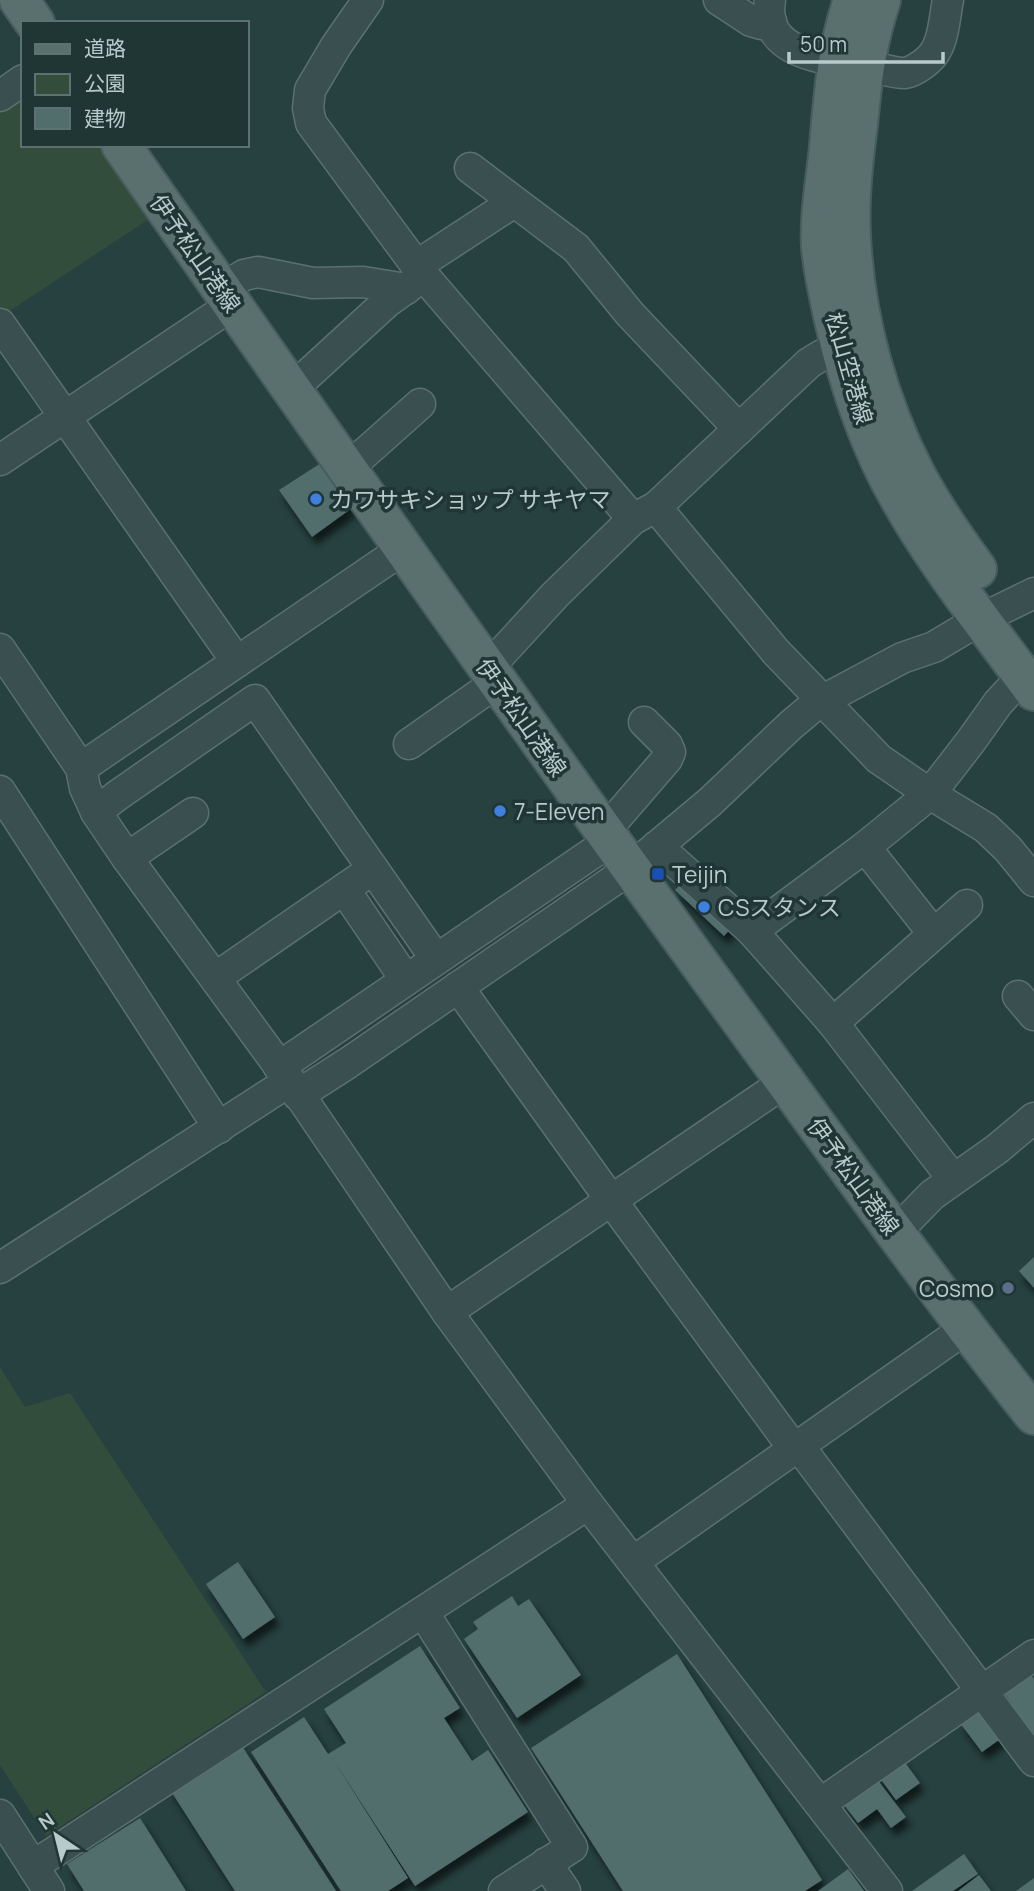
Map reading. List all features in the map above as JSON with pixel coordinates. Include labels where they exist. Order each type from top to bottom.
[{"type":"main road","points":[[19,0],[34,21]]},
{"type":"main road","name":"松山空港線","points":[[853,0],[851,62],[854,157],[851,235],[858,307],[871,357],[884,398],[916,475],[968,556],[1007,607],[1030,671]]},
{"type":"main road","name":"松山空港線","points":[[881,0],[871,32],[851,62],[821,214],[821,247],[826,279],[850,382],[875,450],[899,498],[928,544],[1007,607]]},
{"type":"main road","name":"伊予松山港線","points":[[122,147],[493,675],[625,847],[785,1082],[965,1329],[1034,1415]]},
{"type":"street","points":[[368,0],[310,90],[308,108],[311,123],[415,277],[879,759],[986,828],[1008,849],[1034,881]]},
{"type":"street","points":[[719,0],[751,21],[761,24],[771,11]]},
{"type":"street","points":[[771,11],[773,29],[792,48],[817,58],[905,73],[930,58],[940,43],[948,0]]},
{"type":"street","points":[[0,96],[21,81]]},
{"type":"street","points":[[470,168],[576,248],[630,314],[739,429]]},
{"type":"street","points":[[291,390],[415,277],[514,202]]},
{"type":"street","points":[[0,460],[65,417],[227,297],[244,275],[258,272],[313,284],[415,277]]},
{"type":"street","points":[[0,324],[237,662]]},
{"type":"street","points":[[409,744],[493,675],[555,595],[644,513],[810,363],[821,355],[841,348]]},
{"type":"street","points":[[347,469],[420,404]]},
{"type":"street","points":[[81,768],[403,549]]},
{"type":"street","points":[[289,1081],[406,980],[436,959],[625,847],[710,802],[816,704],[902,658],[934,647],[1007,607]]},
{"type":"street","points":[[0,649],[81,768],[85,788],[96,812],[127,858],[289,1081],[447,1312],[588,1504],[887,1891]]},
{"type":"street","points":[[752,930],[865,847],[930,794],[998,703],[1030,671]]},
{"type":"street","points":[[96,812],[255,700],[436,959]]},
{"type":"street","points":[[0,1268],[289,1081],[458,987],[625,847],[670,752],[667,745],[645,722]]},
{"type":"street","points":[[0,791],[219,1128]]},
{"type":"street","points":[[127,858],[193,813]]},
{"type":"street","points":[[625,847],[752,930],[834,1023],[953,1179]]},
{"type":"street","points":[[865,847],[933,933]]},
{"type":"street","points":[[215,978],[373,869]]},
{"type":"street","points":[[344,889],[406,980]]},
{"type":"street","points":[[834,1023],[967,905]]},
{"type":"street","points":[[458,987],[611,1200],[1034,1760]]},
{"type":"street","points":[[447,1312],[785,1082]]},
{"type":"street","points":[[895,1233],[932,1195],[997,1149],[1034,1118]]},
{"type":"street","points":[[633,1562],[965,1329]]},
{"type":"street","points":[[33,1866],[588,1504]]},
{"type":"street","points":[[423,1612],[572,1847],[504,1891]]},
{"type":"street","points":[[820,1804],[1034,1656]]},
{"type":"street","points":[[0,1815],[49,1891]]},
{"type":"street","points":[[546,1863],[565,1891]]},
{"type":"green space","points":[[21,95],[21,147],[99,147],[149,219],[2,316],[0,313],[0,109]]},
{"type":"green space","points":[[0,1367],[25,1407],[70,1393],[266,1692],[46,1836],[0,1765]]},
{"type":"building","name":"カワサキショップ サキヤマ","points":[[321,463],[352,508],[312,537],[279,490]]},
{"type":"building","name":"CSスタンス","points":[[685,880],[734,925],[724,936],[675,890]]},
{"type":"building","points":[[1034,1257],[1034,1288],[1019,1271]]},
{"type":"building","points":[[238,1562],[275,1617],[243,1639],[206,1584]]},
{"type":"building","points":[[512,1596],[518,1606],[529,1599],[581,1675],[517,1718],[464,1639],[478,1629],[473,1622]]},
{"type":"building","points":[[420,1646],[460,1708],[444,1718],[472,1761],[488,1750],[528,1812],[415,1886],[331,1756],[408,1878],[388,1891],[341,1891],[251,1752],[304,1717],[328,1754],[346,1743],[324,1709]]},
{"type":"building","points":[[677,1654],[822,1880],[805,1891],[623,1891],[531,1748]]},
{"type":"building","points":[[1029,1672],[1034,1679],[1032,1734],[1003,1691]]},
{"type":"building","points":[[981,1707],[1003,1737],[982,1752],[960,1723]]},
{"type":"building","points":[[240,1743],[336,1891],[235,1891],[169,1788]]},
{"type":"building","points":[[901,1757],[920,1783],[896,1800],[877,1774]]},
{"type":"building","points":[[873,1774],[906,1817],[891,1828],[877,1809],[858,1823],[845,1806],[850,1801],[845,1795]]},
{"type":"building","points":[[140,1818],[186,1891],[84,1891],[67,1864]]},
{"type":"building","points":[[964,1854],[978,1874],[953,1891],[912,1891]]},
{"type":"building","points":[[848,1869],[864,1891],[818,1891]]},
{"type":"building","points":[[979,1875],[991,1891],[958,1891]]},
{"type":"building","points":[[1034,1878],[1034,1891],[1016,1891]]},
{"type":"place","name":"カワサキショップ サキヤマ","points":[[316,499]]},
{"type":"place","name":"7-Eleven","points":[[500,811]]},
{"type":"place","name":"Teijin","points":[[658,874]]},
{"type":"place","name":"CSスタンス","points":[[704,907]]},
{"type":"place","name":"Cosmo","points":[[1008,1288]]}]
